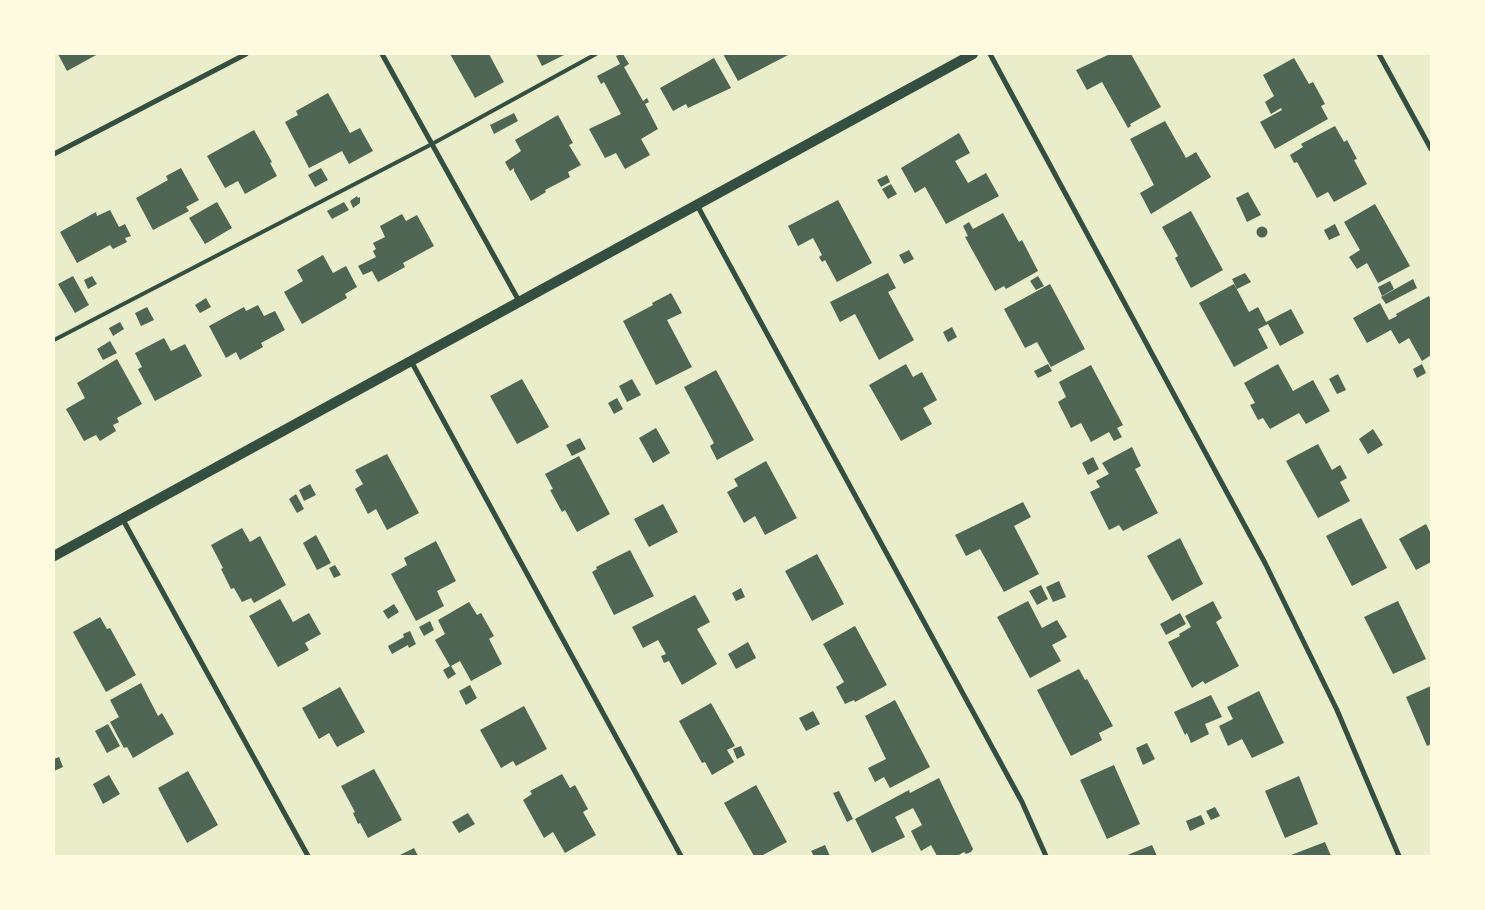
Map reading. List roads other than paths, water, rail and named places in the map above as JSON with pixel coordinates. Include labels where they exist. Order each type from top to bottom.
[{"type":"main road","points":[[54,556],[973,54]]},
{"type":"street","points":[[54,154],[246,54]]},
{"type":"street","points":[[382,54],[519,302]]},
{"type":"street","points":[[990,54],[1265,563],[1337,710],[1399,856]]},
{"type":"street","points":[[1379,54],[1431,149]]},
{"type":"street","points":[[697,205],[1022,802],[1046,856]]},
{"type":"street","points":[[410,361],[681,856]]},
{"type":"street","points":[[122,518],[308,856]]},
{"type":"lane","points":[[54,340],[432,144],[596,54]]}]
